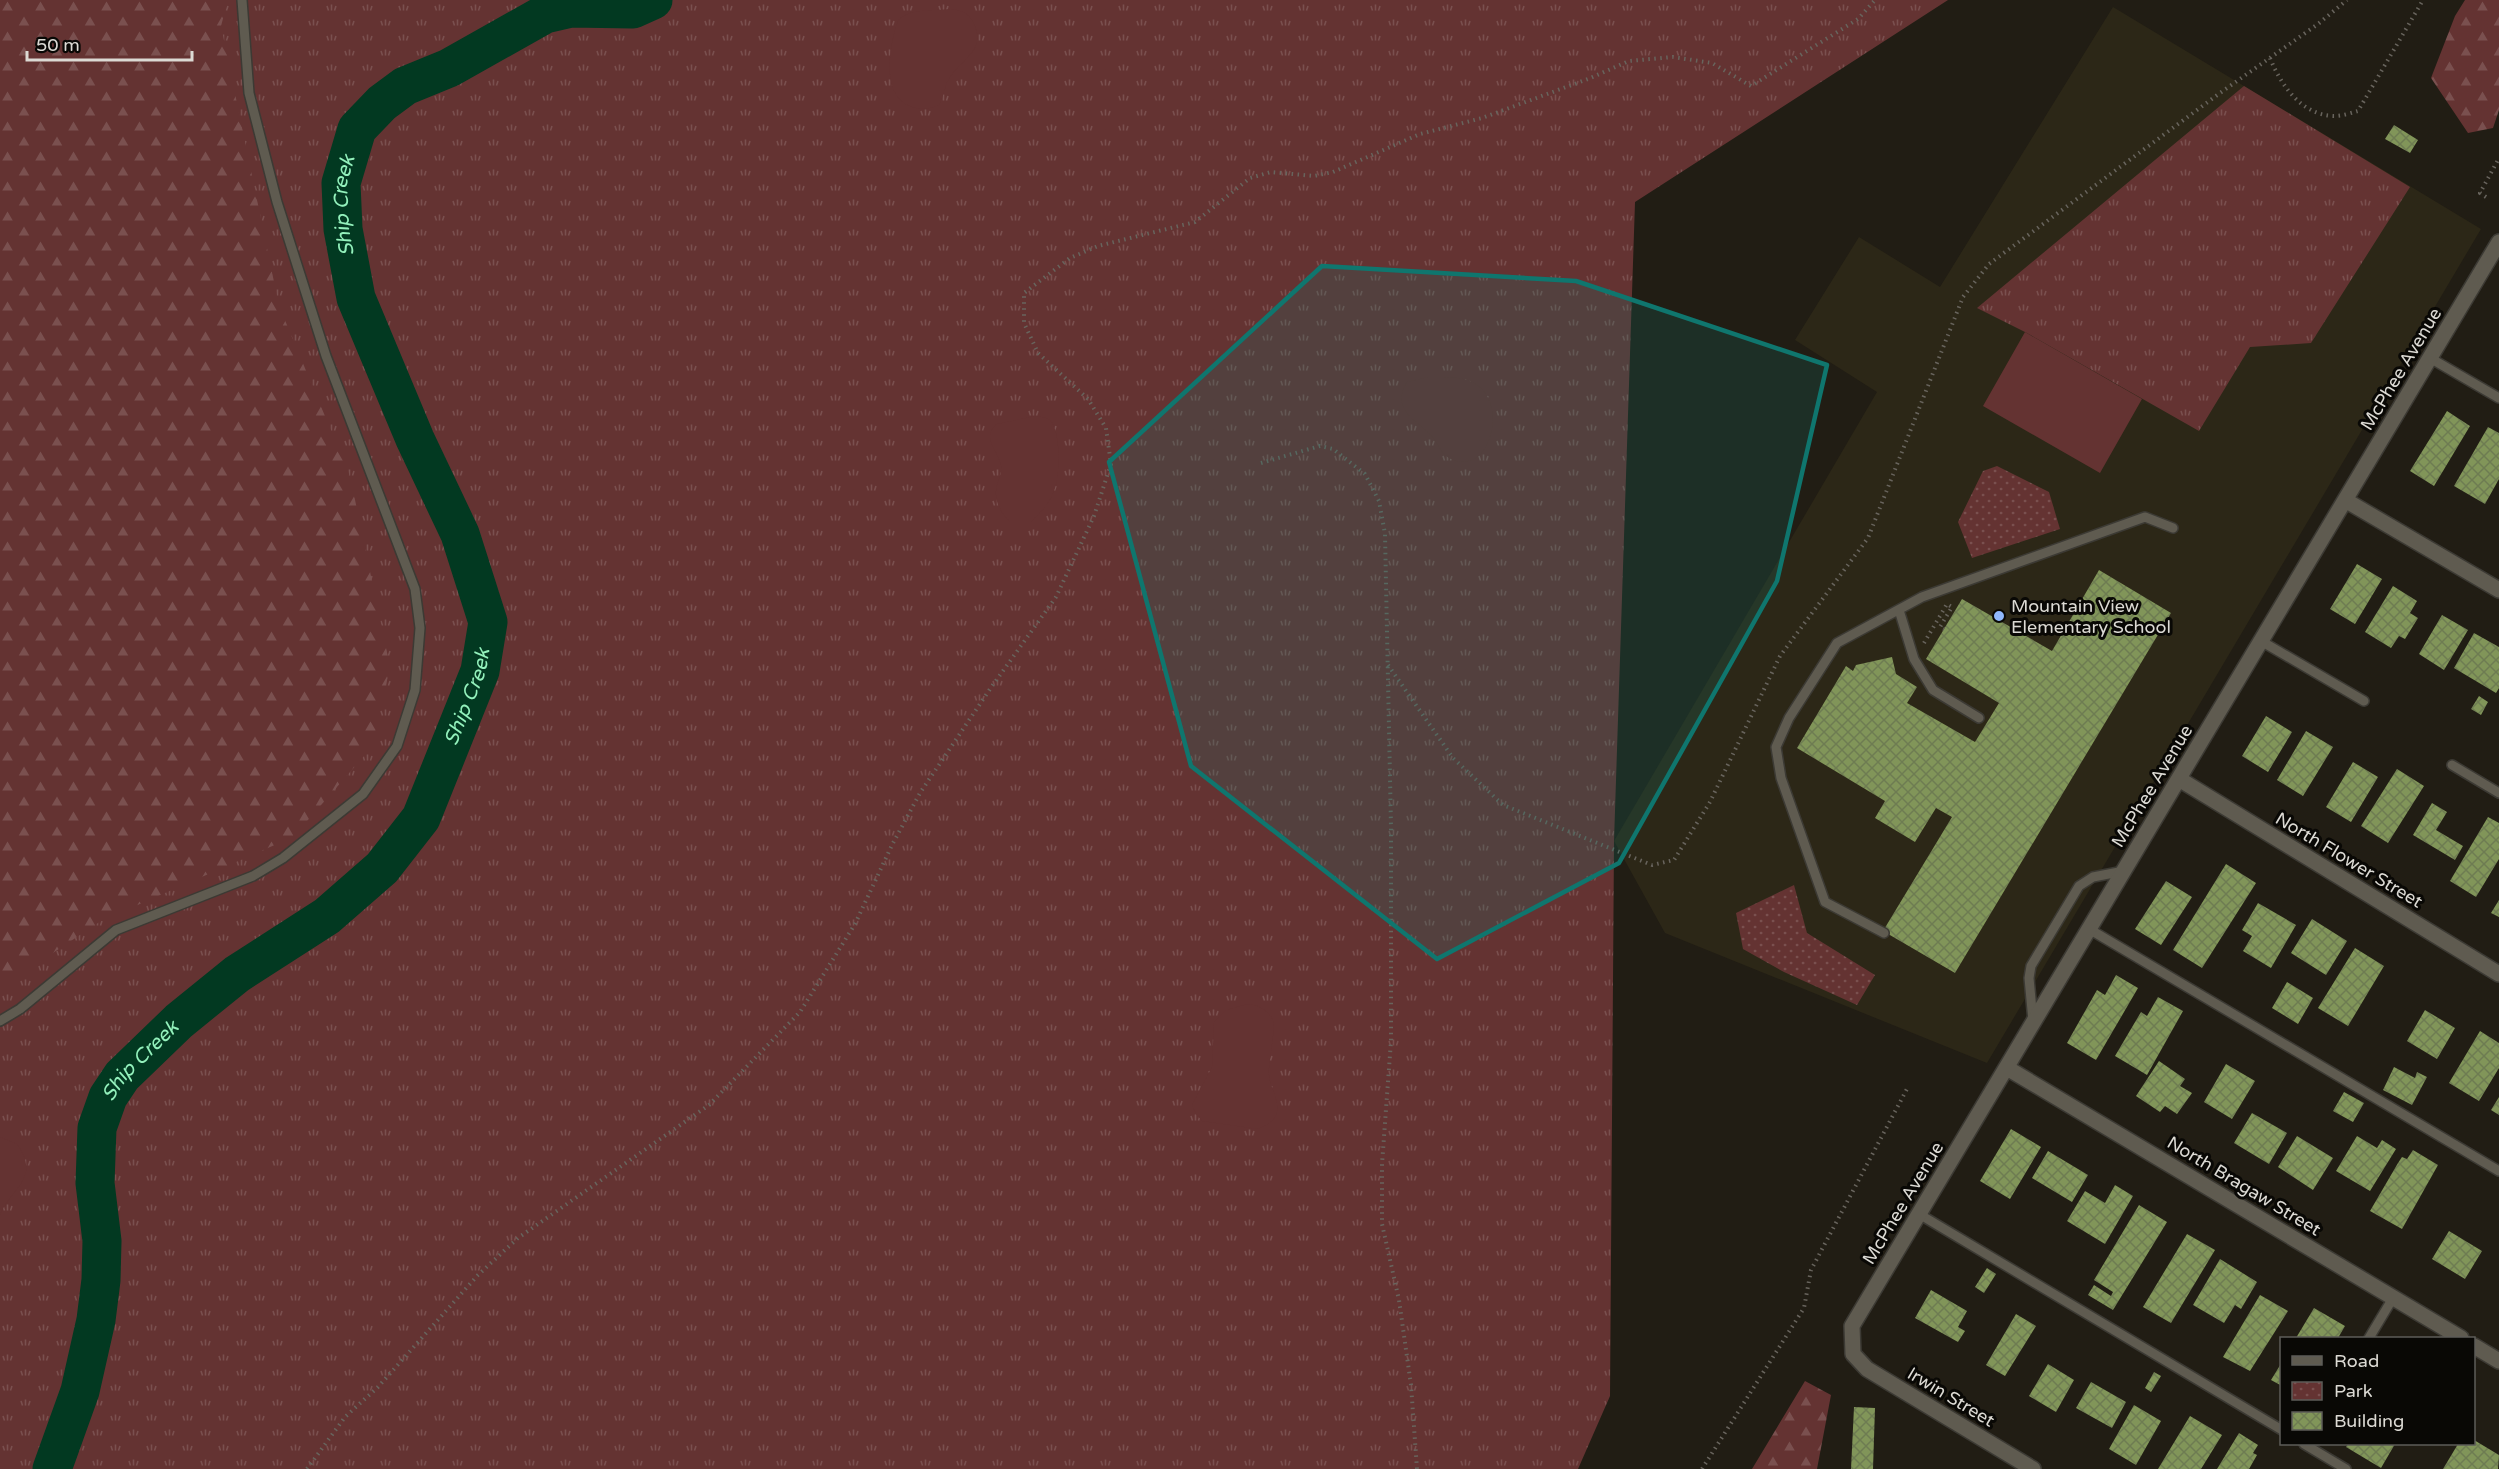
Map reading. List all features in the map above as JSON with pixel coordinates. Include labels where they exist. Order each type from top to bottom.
[{"type":"street","name":"McPhee Avenue","points":[[1853,1354],[1852,1326],[2499,242]]},
{"type":"street","points":[[2345,500],[2499,590]]},
{"type":"street","name":"North Flower Street","points":[[2179,779],[2499,974]]},
{"type":"street","name":"North Bragaw Street","points":[[2007,1068],[2459,1337]]},
{"type":"street","points":[[2475,1347],[2499,1361]]},
{"type":"street","name":"Irwin Street","points":[[1853,1354],[1868,1369],[2032,1469]]},
{"type":"lane","points":[[0,1021],[20,1009],[116,930],[253,876],[283,858],[310,837],[363,794],[397,746],[415,690],[420,628],[415,589],[326,356],[277,202],[249,93],[242,0]]},
{"type":"lane","points":[[2430,358],[2499,398]]},
{"type":"lane","points":[[1884,933],[1825,902],[1781,778],[1776,747],[1789,718],[1838,643],[1923,597],[2145,517],[2173,528]]},
{"type":"lane","points":[[1899,610],[1914,659],[1932,690],[1979,718]]},
{"type":"lane","points":[[2261,641],[2364,701]]},
{"type":"lane","points":[[2452,765],[2499,793]]},
{"type":"lane","points":[[2033,1023],[2029,978],[2031,966],[2079,886],[2093,878],[2124,872]]},
{"type":"lane","points":[[2089,929],[2499,1172]]},
{"type":"lane","points":[[1920,1214],[2280,1429]]},
{"type":"lane","points":[[2370,1337],[2393,1299]]},
{"type":"lane","points":[[2307,1445],[2346,1469]]},
{"type":"path","points":[[307,1469],[345,1417],[378,1387],[478,1275],[502,1252],[518,1238],[709,1105],[800,1011],[855,924],[892,845],[920,793],[1056,597],[1094,516],[1111,464],[1106,428],[1088,399],[1038,353],[1024,323],[1024,293],[1070,258],[1098,246],[1195,222],[1250,178],[1271,172],[1314,176],[1333,172],[1420,134],[1482,118],[1588,79],[1629,61],[1673,57],[1712,63],[1751,86],[1858,19],[1875,0]]},
{"type":"path","points":[[1388,665],[1453,758],[1503,805],[1652,865],[1674,860],[1710,802],[1780,656],[1868,538],[1963,297],[1989,264],[2318,24],[2347,0]]},
{"type":"path","points":[[2270,58],[2280,83],[2305,108],[2334,116],[2358,111],[2423,0]]},
{"type":"path","points":[[2486,196],[2480,193],[2499,158]]},
{"type":"path","points":[[1261,463],[1320,446],[1333,449],[1365,474],[1379,501],[1385,534],[1391,1041],[1382,1164],[1382,1224],[1402,1321],[1411,1385],[1417,1469]]},
{"type":"path","points":[[1914,659],[1947,604],[1952,607],[1940,627],[1944,629]]},
{"type":"path","points":[[1702,1469],[1804,1308],[1811,1270],[1908,1087]]},
{"type":"highlighted area","points":[[1322,266],[1576,281],[1827,365],[1777,581],[1619,863],[1437,959],[1191,766],[1109,462]]},
{"type":"shaded area","name":"Mountain View Elementary School","points":[[2113,7],[2481,229],[1987,1063],[1665,933],[1614,841],[1877,392],[1795,340],[1859,237],[1940,287]]},
{"type":"green space","points":[[0,0],[228,0],[221,26],[279,306],[350,476],[390,667],[372,747],[293,837],[101,921],[0,988]]},
{"type":"green space","points":[[150,0],[1948,0],[1635,202],[1614,841],[1610,1396],[1578,1469],[0,1469],[0,695]]},
{"type":"green space","points":[[2465,0],[2499,0],[2499,110],[2493,128],[2468,133],[2431,78],[2455,16]]},
{"type":"green space","points":[[950,9],[963,12],[973,22],[977,32],[975,47],[949,79],[939,105],[931,108],[916,108],[904,103],[896,95],[892,84],[890,58],[898,21],[915,12]]},
{"type":"green space","points":[[2244,86],[2410,187],[2311,343],[2250,347],[2199,431],[2025,332],[1977,308]]},
{"type":"green space","points":[[2025,332],[2142,399],[2100,473],[1983,406]]},
{"type":"green space","points":[[1428,377],[1463,379],[1474,383],[1485,393],[1491,406],[1493,421],[1484,449],[1475,458],[1463,462],[1449,458],[1404,408],[1401,398],[1407,382]]},
{"type":"green space","points":[[1036,416],[1050,420],[1054,426],[1058,443],[1057,482],[1048,502],[1031,522],[1010,522],[1000,510],[997,500],[996,490],[1001,466],[990,434],[997,424]]},
{"type":"green space","points":[[1997,466],[2049,492],[2060,529],[1972,558],[1958,522],[1983,471]]},
{"type":"green space","points":[[1794,885],[1807,933],[1875,975],[1857,1005],[1784,972],[1743,949],[1736,913]]},
{"type":"green space","points":[[1247,1004],[1258,1006],[1265,1011],[1271,1016],[1274,1024],[1269,1075],[1277,1110],[1273,1120],[1258,1129],[1202,1121],[1192,1105],[1212,1067],[1214,1022],[1226,1010]]},
{"type":"green space","points":[[0,1137],[17,1144],[24,1156],[26,1166],[22,1182],[0,1215]]},
{"type":"green space","points":[[1805,1381],[1831,1395],[1817,1469],[1752,1469]]},
{"type":"building","points":[[2394,125],[2418,140],[2410,153],[2385,139]]},
{"type":"building","points":[[2447,411],[2470,426],[2434,486],[2410,471]]},
{"type":"building","points":[[2488,427],[2499,433],[2499,479],[2485,504],[2454,486]]},
{"type":"building","points":[[2357,564],[2382,579],[2355,624],[2330,609]]},
{"type":"building","points":[[2099,570],[2171,613],[1955,973],[1883,931],[1952,817],[1936,808],[1915,842],[1875,818],[1885,801],[1797,748],[1846,666],[1853,671],[1856,665],[1892,657],[1896,674],[1917,687],[1907,703],[1975,742],[1999,703],[1926,659],[1962,599],[2052,651]]},
{"type":"building","points":[[2393,586],[2417,601],[2410,613],[2418,618],[2405,639],[2399,636],[2391,648],[2365,632]]},
{"type":"building","points":[[2442,615],[2468,630],[2444,670],[2419,654]]},
{"type":"building","points":[[2474,633],[2499,647],[2499,688],[2496,693],[2454,668]]},
{"type":"building","points":[[2479,696],[2488,702],[2481,715],[2471,709]]},
{"type":"building","points":[[2266,716],[2292,732],[2268,772],[2242,756]]},
{"type":"building","points":[[2306,731],[2333,747],[2303,796],[2277,780]]},
{"type":"building","points":[[2353,762],[2378,777],[2351,822],[2326,807]]},
{"type":"building","points":[[2397,769],[2424,786],[2388,843],[2361,826]]},
{"type":"building","points":[[2432,803],[2447,812],[2436,830],[2463,846],[2455,860],[2413,835]]},
{"type":"building","points":[[2488,817],[2499,823],[2499,859],[2476,897],[2450,881]]},
{"type":"building","points":[[2226,864],[2256,883],[2202,968],[2173,950]]},
{"type":"building","points":[[2166,881],[2192,897],[2161,945],[2135,929]]},
{"type":"building","points":[[2499,900],[2499,917],[2491,913]]},
{"type":"building","points":[[2258,903],[2296,925],[2271,968],[2243,951],[2252,936],[2242,930]]},
{"type":"building","points":[[2312,919],[2347,941],[2326,975],[2291,953]]},
{"type":"building","points":[[2355,948],[2384,966],[2348,1026],[2318,1008]]},
{"type":"building","points":[[2116,975],[2138,988],[2096,1060],[2067,1043],[2097,990],[2105,995]]},
{"type":"building","points":[[2287,982],[2313,998],[2298,1024],[2272,1008]]},
{"type":"building","points":[[2158,997],[2183,1011],[2147,1075],[2115,1056],[2141,1012],[2147,1016]]},
{"type":"building","points":[[2425,1010],[2455,1028],[2437,1059],[2407,1041]]},
{"type":"building","points":[[2480,1031],[2499,1043],[2499,1068],[2479,1101],[2449,1083]]},
{"type":"building","points":[[2159,1061],[2185,1079],[2180,1086],[2192,1093],[2177,1114],[2165,1106],[2160,1112],[2136,1096]]},
{"type":"building","points":[[2226,1064],[2255,1081],[2232,1119],[2204,1102]]},
{"type":"building","points":[[2394,1067],[2415,1078],[2417,1072],[2427,1077],[2412,1105],[2383,1090]]},
{"type":"building","points":[[2344,1092],[2364,1103],[2353,1122],[2333,1111]]},
{"type":"building","points":[[2499,1097],[2499,1115],[2491,1110]]},
{"type":"building","points":[[2252,1113],[2287,1133],[2269,1164],[2234,1143]]},
{"type":"building","points":[[2011,1129],[2041,1147],[2010,1199],[1980,1181]]},
{"type":"building","points":[[2297,1136],[2333,1158],[2313,1190],[2278,1167]]},
{"type":"building","points":[[2357,1136],[2377,1148],[2382,1140],[2396,1149],[2370,1191],[2336,1171]]},
{"type":"building","points":[[2413,1150],[2438,1165],[2402,1229],[2370,1211],[2402,1157],[2407,1159]]},
{"type":"building","points":[[2048,1151],[2088,1175],[2072,1202],[2032,1178]]},
{"type":"building","points":[[2115,1185],[2133,1196],[2105,1244],[2067,1221],[2085,1191],[2105,1203]]},
{"type":"building","points":[[2139,1205],[2167,1222],[2113,1310],[2088,1295],[2094,1285],[2111,1296],[2113,1292],[2094,1280]]},
{"type":"building","points":[[2449,1231],[2482,1251],[2465,1279],[2432,1259]]},
{"type":"building","points":[[2187,1234],[2215,1250],[2171,1323],[2143,1307]]},
{"type":"building","points":[[2220,1259],[2257,1282],[2241,1309],[2235,1305],[2224,1323],[2193,1305]]},
{"type":"building","points":[[1987,1268],[1996,1274],[1984,1293],[1975,1287]]},
{"type":"building","points":[[1931,1290],[1967,1311],[1958,1327],[1965,1331],[1958,1342],[1915,1318]]},
{"type":"building","points":[[2260,1295],[2288,1311],[2250,1371],[2223,1357]]},
{"type":"building","points":[[2314,1308],[2345,1326],[2339,1337],[2297,1337]]},
{"type":"building","points":[[2016,1314],[2036,1326],[2005,1376],[1986,1365]]},
{"type":"building","points":[[2048,1364],[2074,1380],[2056,1412],[2029,1396]]},
{"type":"building","points":[[2280,1365],[2280,1385],[2271,1380]]},
{"type":"building","points":[[2154,1372],[2161,1376],[2151,1392],[2145,1388]]},
{"type":"building","points":[[2091,1382],[2126,1402],[2112,1428],[2076,1408]]},
{"type":"building","points":[[2134,1405],[2161,1421],[2136,1465],[2109,1449]]},
{"type":"building","points":[[1854,1407],[1875,1408],[1873,1469],[1851,1469]]},
{"type":"building","points":[[2190,1416],[2222,1435],[2201,1469],[2158,1469]]},
{"type":"building","points":[[2239,1433],[2258,1445],[2253,1453],[2257,1455],[2249,1469],[2217,1469]]},
{"type":"building","points":[[2475,1441],[2499,1455],[2498,1469],[2443,1469],[2457,1445],[2475,1445]]},
{"type":"building","points":[[2347,1445],[2394,1445],[2381,1468],[2346,1447]]},
{"type":"waterway","name":"Ship Creek","points":[[52,1469],[80,1391],[96,1320],[101,1280],[102,1241],[95,1183],[97,1128],[108,1097],[122,1076],[179,1021],[237,974],[327,916],[382,868],[421,818],[480,671],[488,622],[460,534],[415,439],[356,298],[343,229],[341,183],[357,129],[382,103],[405,86],[449,68],[545,14],[571,8],[633,9],[653,0]]},
{"type":"place","name":"Mountain View Elementary School","points":[[1999,616]]}]
